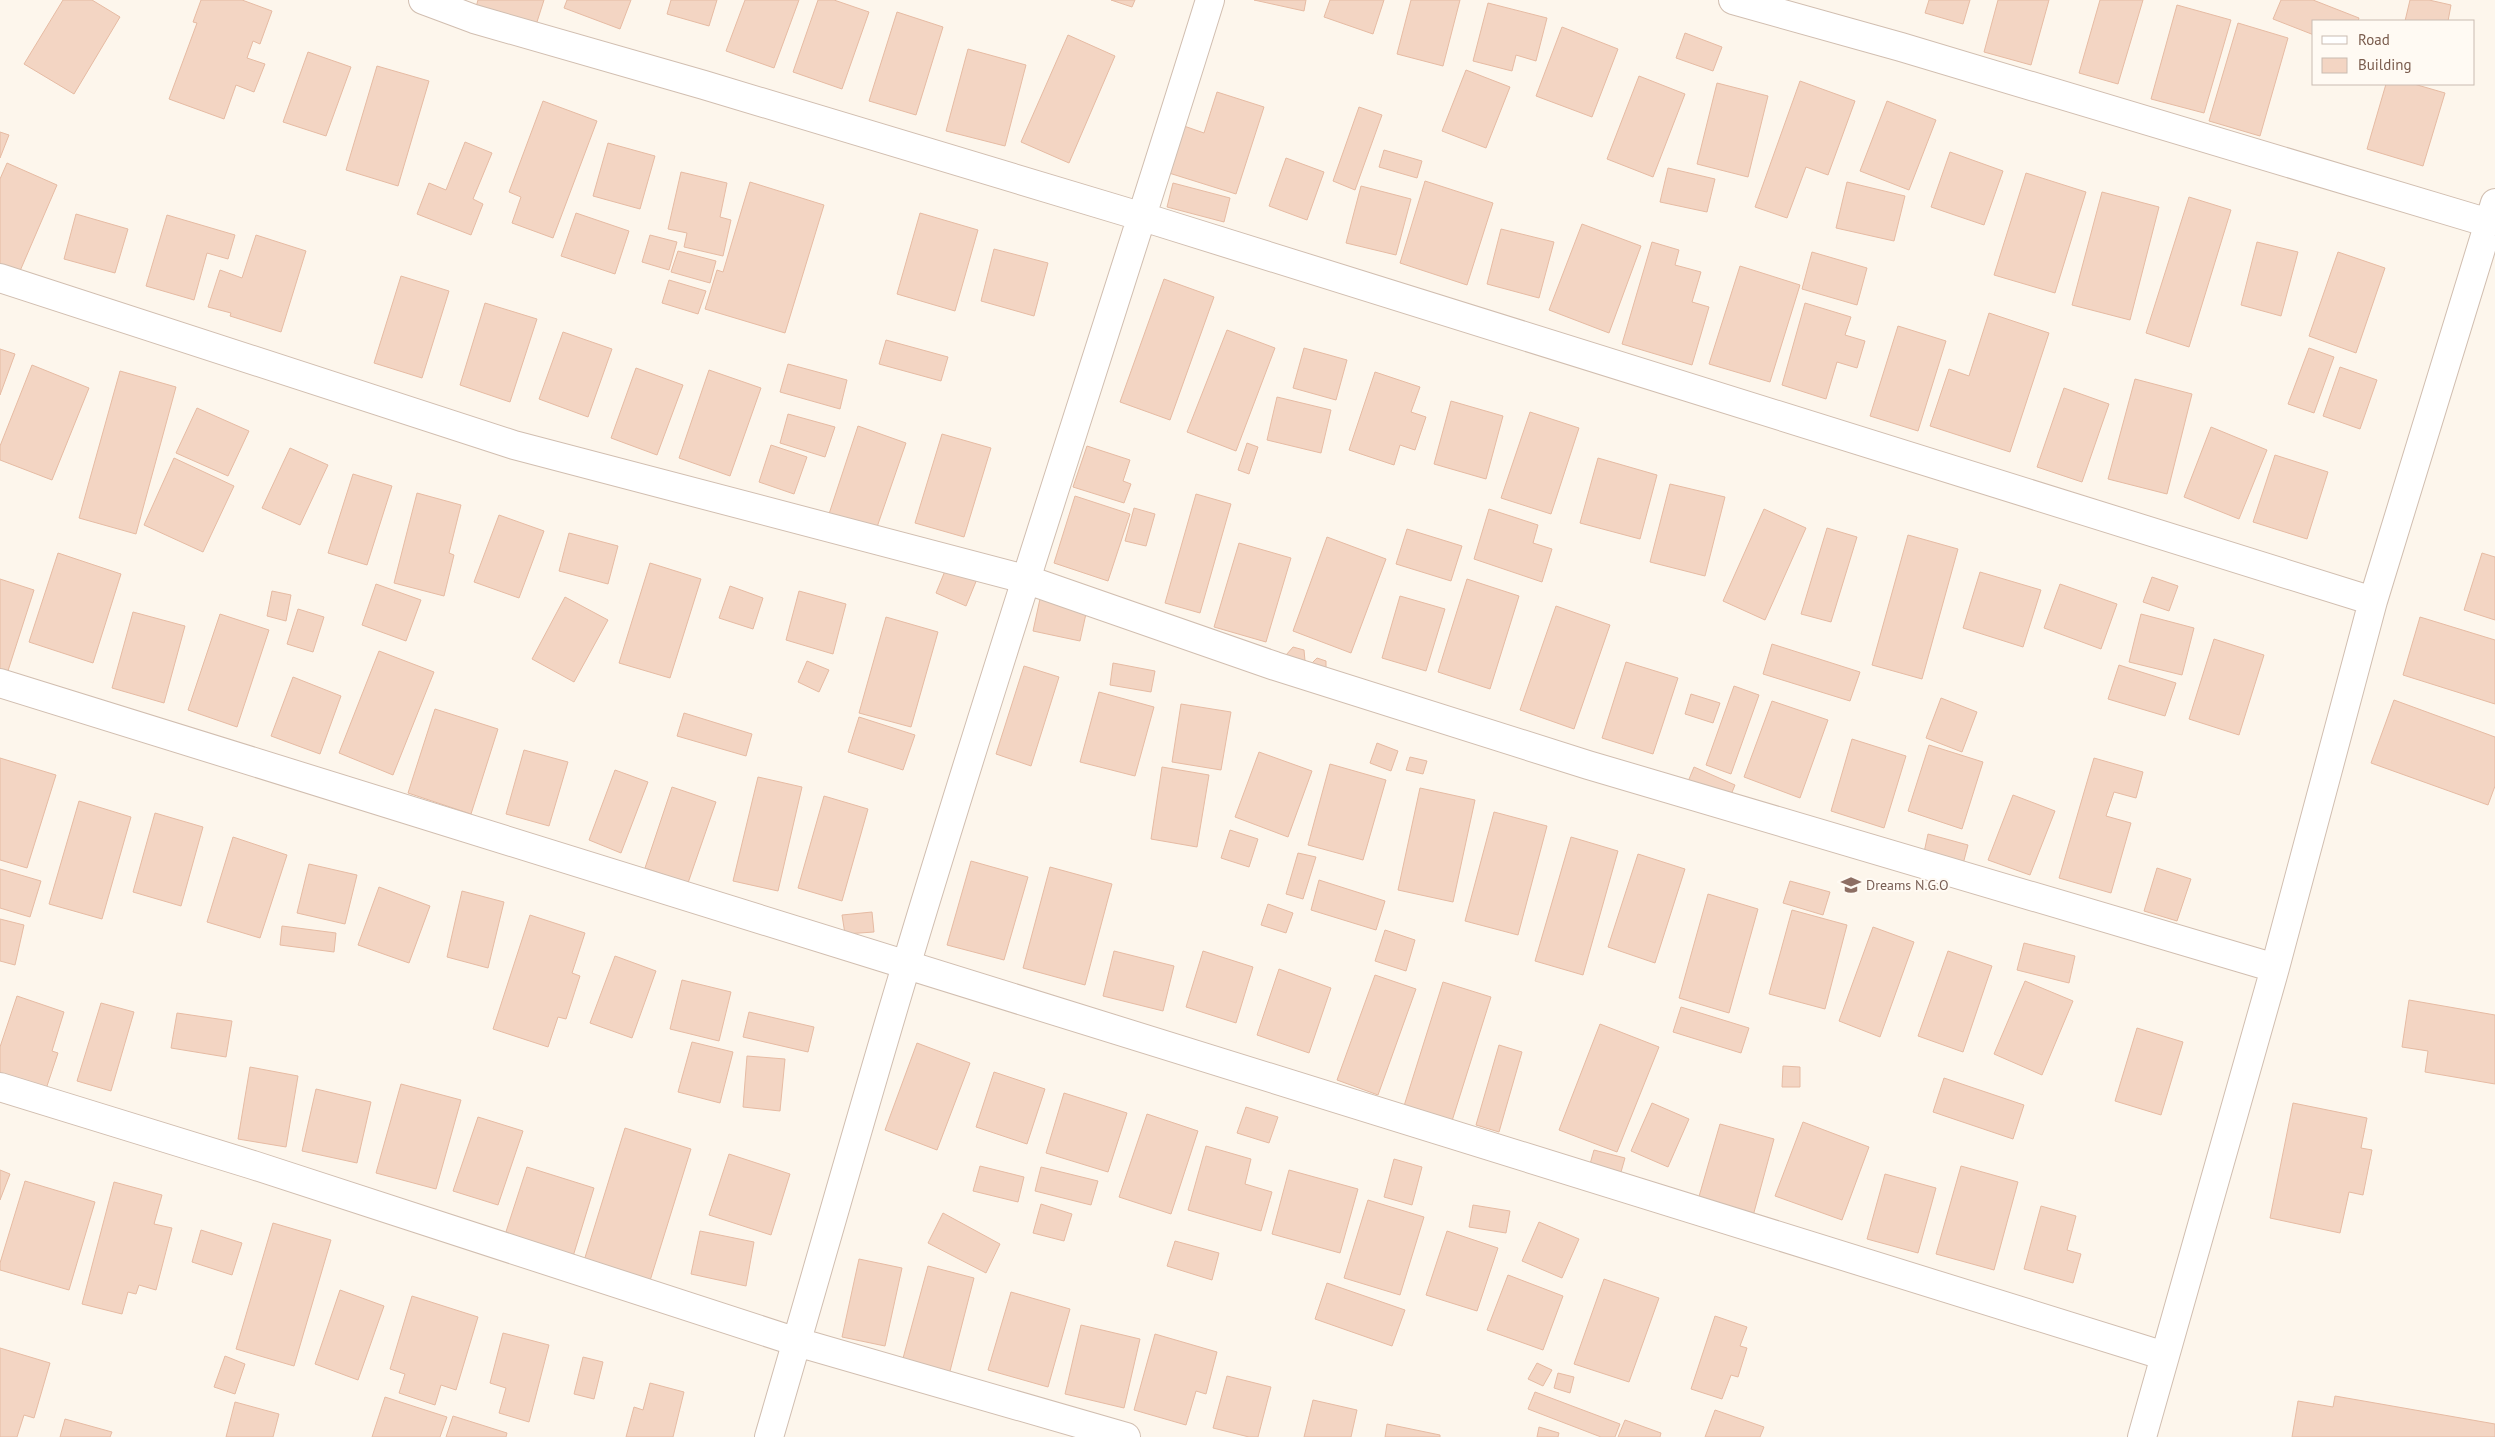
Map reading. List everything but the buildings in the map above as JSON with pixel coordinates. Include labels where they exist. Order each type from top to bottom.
[{"type":"street","points":[[424,0],[474,19],[704,85],[1142,217],[2373,601]]},
{"type":"street","points":[[769,1437],[906,966],[1025,579],[1210,0]]},
{"type":"street","points":[[1733,0],[2492,213],[2373,601],[2275,968],[2142,1437]]},
{"type":"street","points":[[0,278],[514,445],[1025,579],[1275,666],[1588,765],[2275,968]]},
{"type":"street","points":[[0,683],[2165,1356]]},
{"type":"street","points":[[0,1087],[254,1165],[797,1342],[1126,1437]]},
{"type":"place","name":"Dreams N.G.O","points":[[1851,885]]}]
